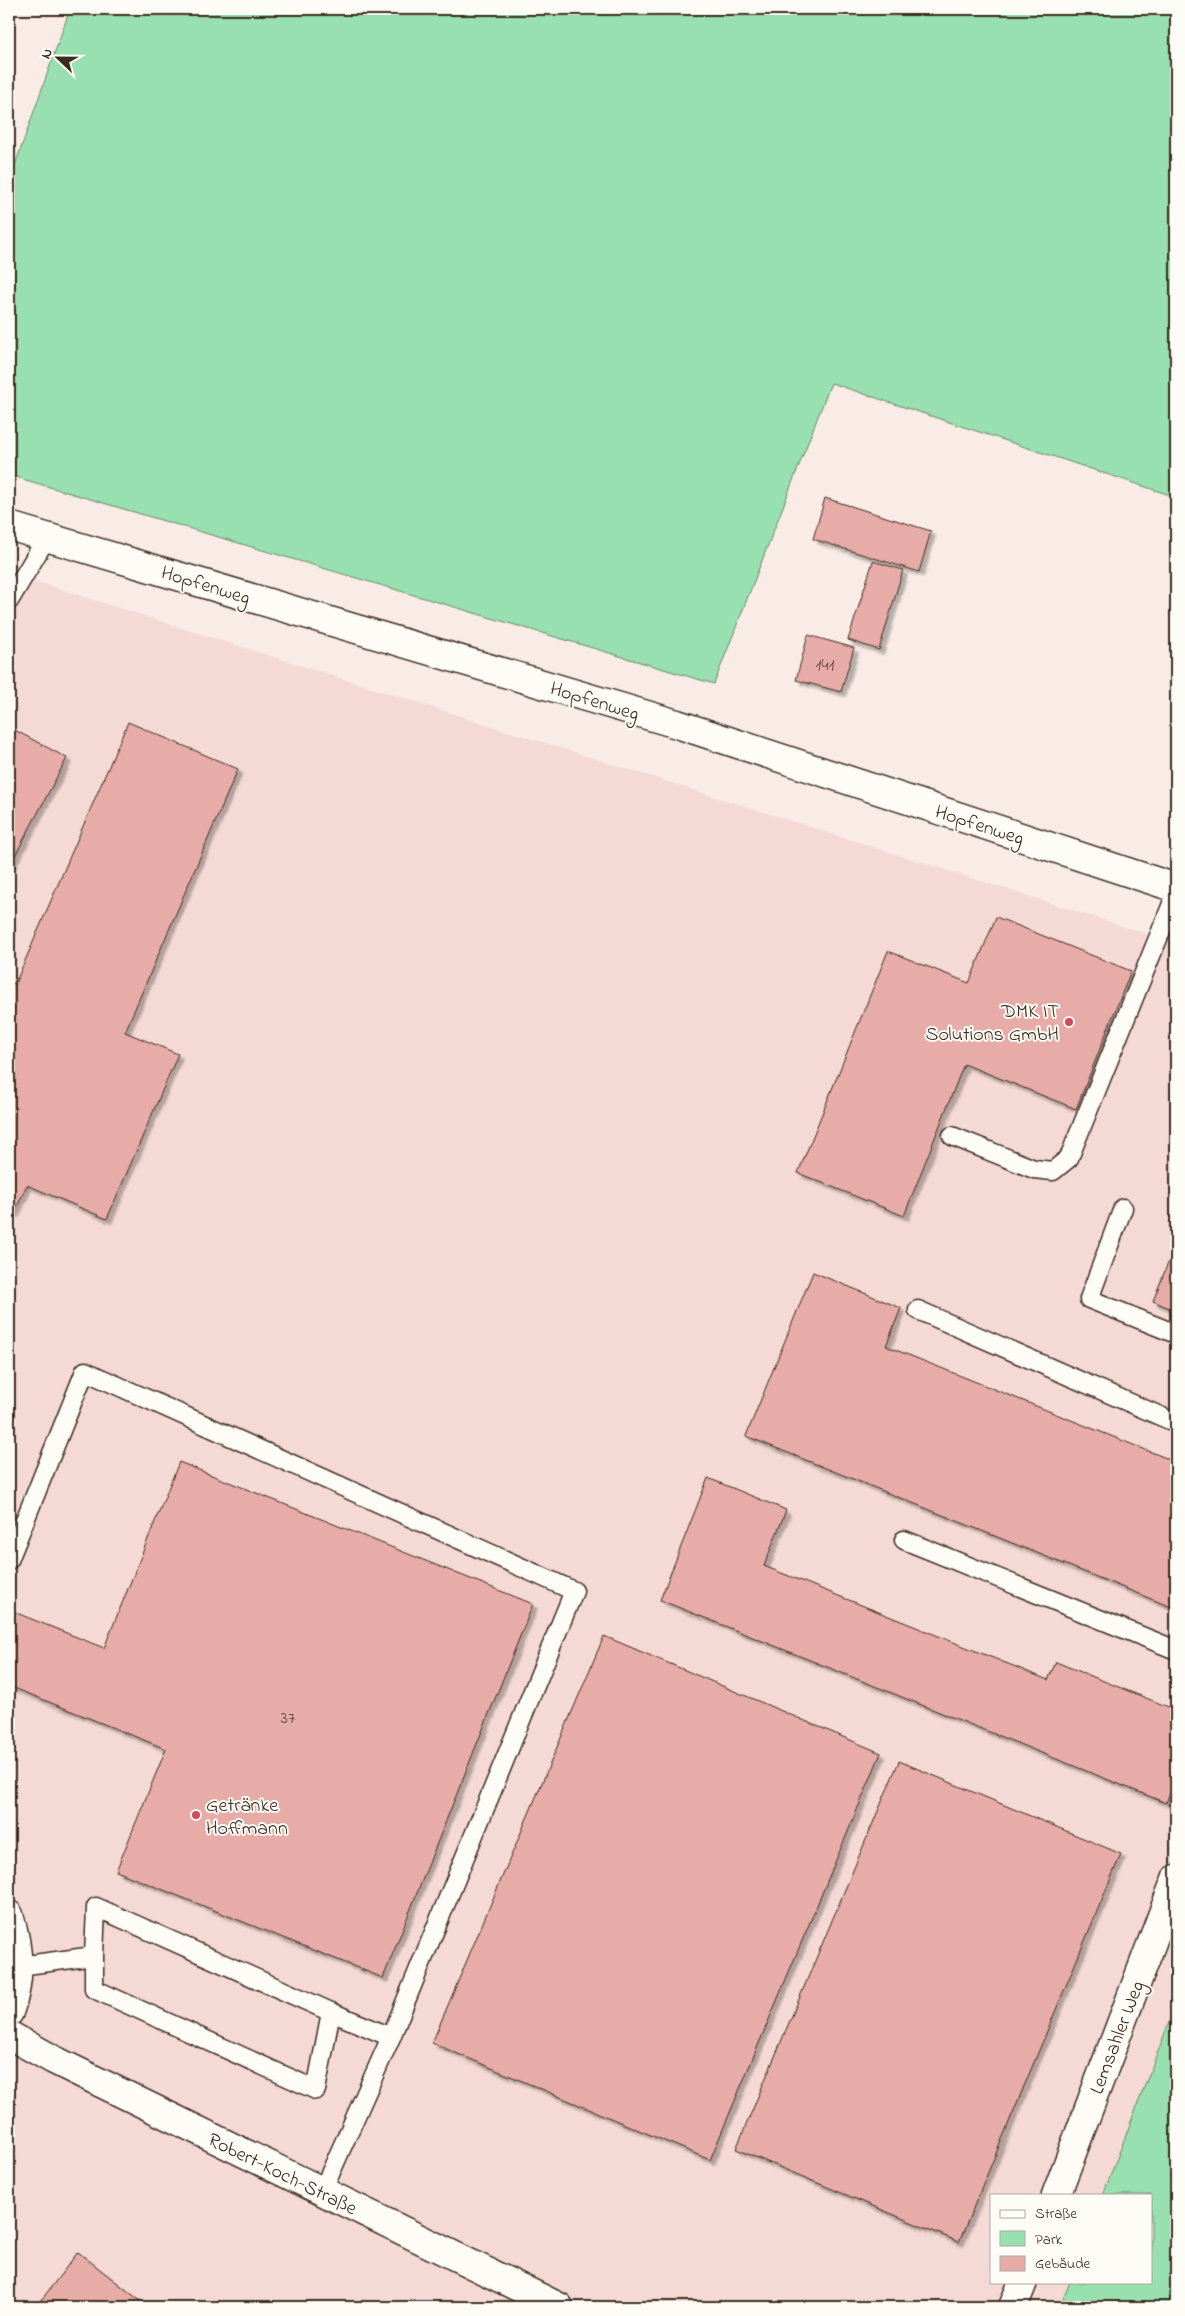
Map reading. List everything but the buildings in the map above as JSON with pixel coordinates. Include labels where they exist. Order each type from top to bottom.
[{"type":"street","name":"Hopfenweg","points":[[9,526],[678,724],[1176,888]]},
{"type":"street","name":"Lemsahler Weg","points":[[1056,2194],[1176,1879]]},
{"type":"street","points":[[9,1915],[15,1935],[19,1966],[14,1999],[9,2012]]},
{"type":"street","name":"Robert-Koch-Straße","points":[[9,2035],[54,2060],[559,2307]]},
{"type":"street","points":[[1014,2307],[1022,2284]]},
{"type":"lane","points":[[9,600],[47,537]]},
{"type":"lane","points":[[952,1136],[1034,1169],[1053,1171],[1069,1158],[1176,894]]},
{"type":"lane","points":[[1123,1208],[1089,1299],[1176,1334]]},
{"type":"lane","points":[[918,1310],[1176,1423]]},
{"type":"lane","points":[[9,1560],[85,1371],[574,1591],[391,2037],[322,2192]]},
{"type":"lane","points":[[904,1540],[1176,1650]]},
{"type":"lane","points":[[331,2012],[316,2090],[94,1989],[96,1907],[391,2037]]},
{"type":"lane","points":[[19,1966],[94,1956]]},
{"type":"shaded area","points":[[9,573],[1176,943],[1176,2004],[1103,2194],[990,2194],[990,2284],[1069,2284],[1060,2307],[9,2307]]},
{"type":"green space","points":[[70,9],[1176,9],[1176,497],[831,383],[714,684],[9,475],[9,182]]},
{"type":"green space","points":[[1176,2004],[1176,2307],[1060,2307],[1069,2284],[1152,2284],[1152,2194],[1103,2194]]},
{"type":"place","name":"DMK IT Solutions GmbH","points":[[1069,1022]]},
{"type":"place","name":"Getränke Hoffmann","points":[[196,1815]]}]
